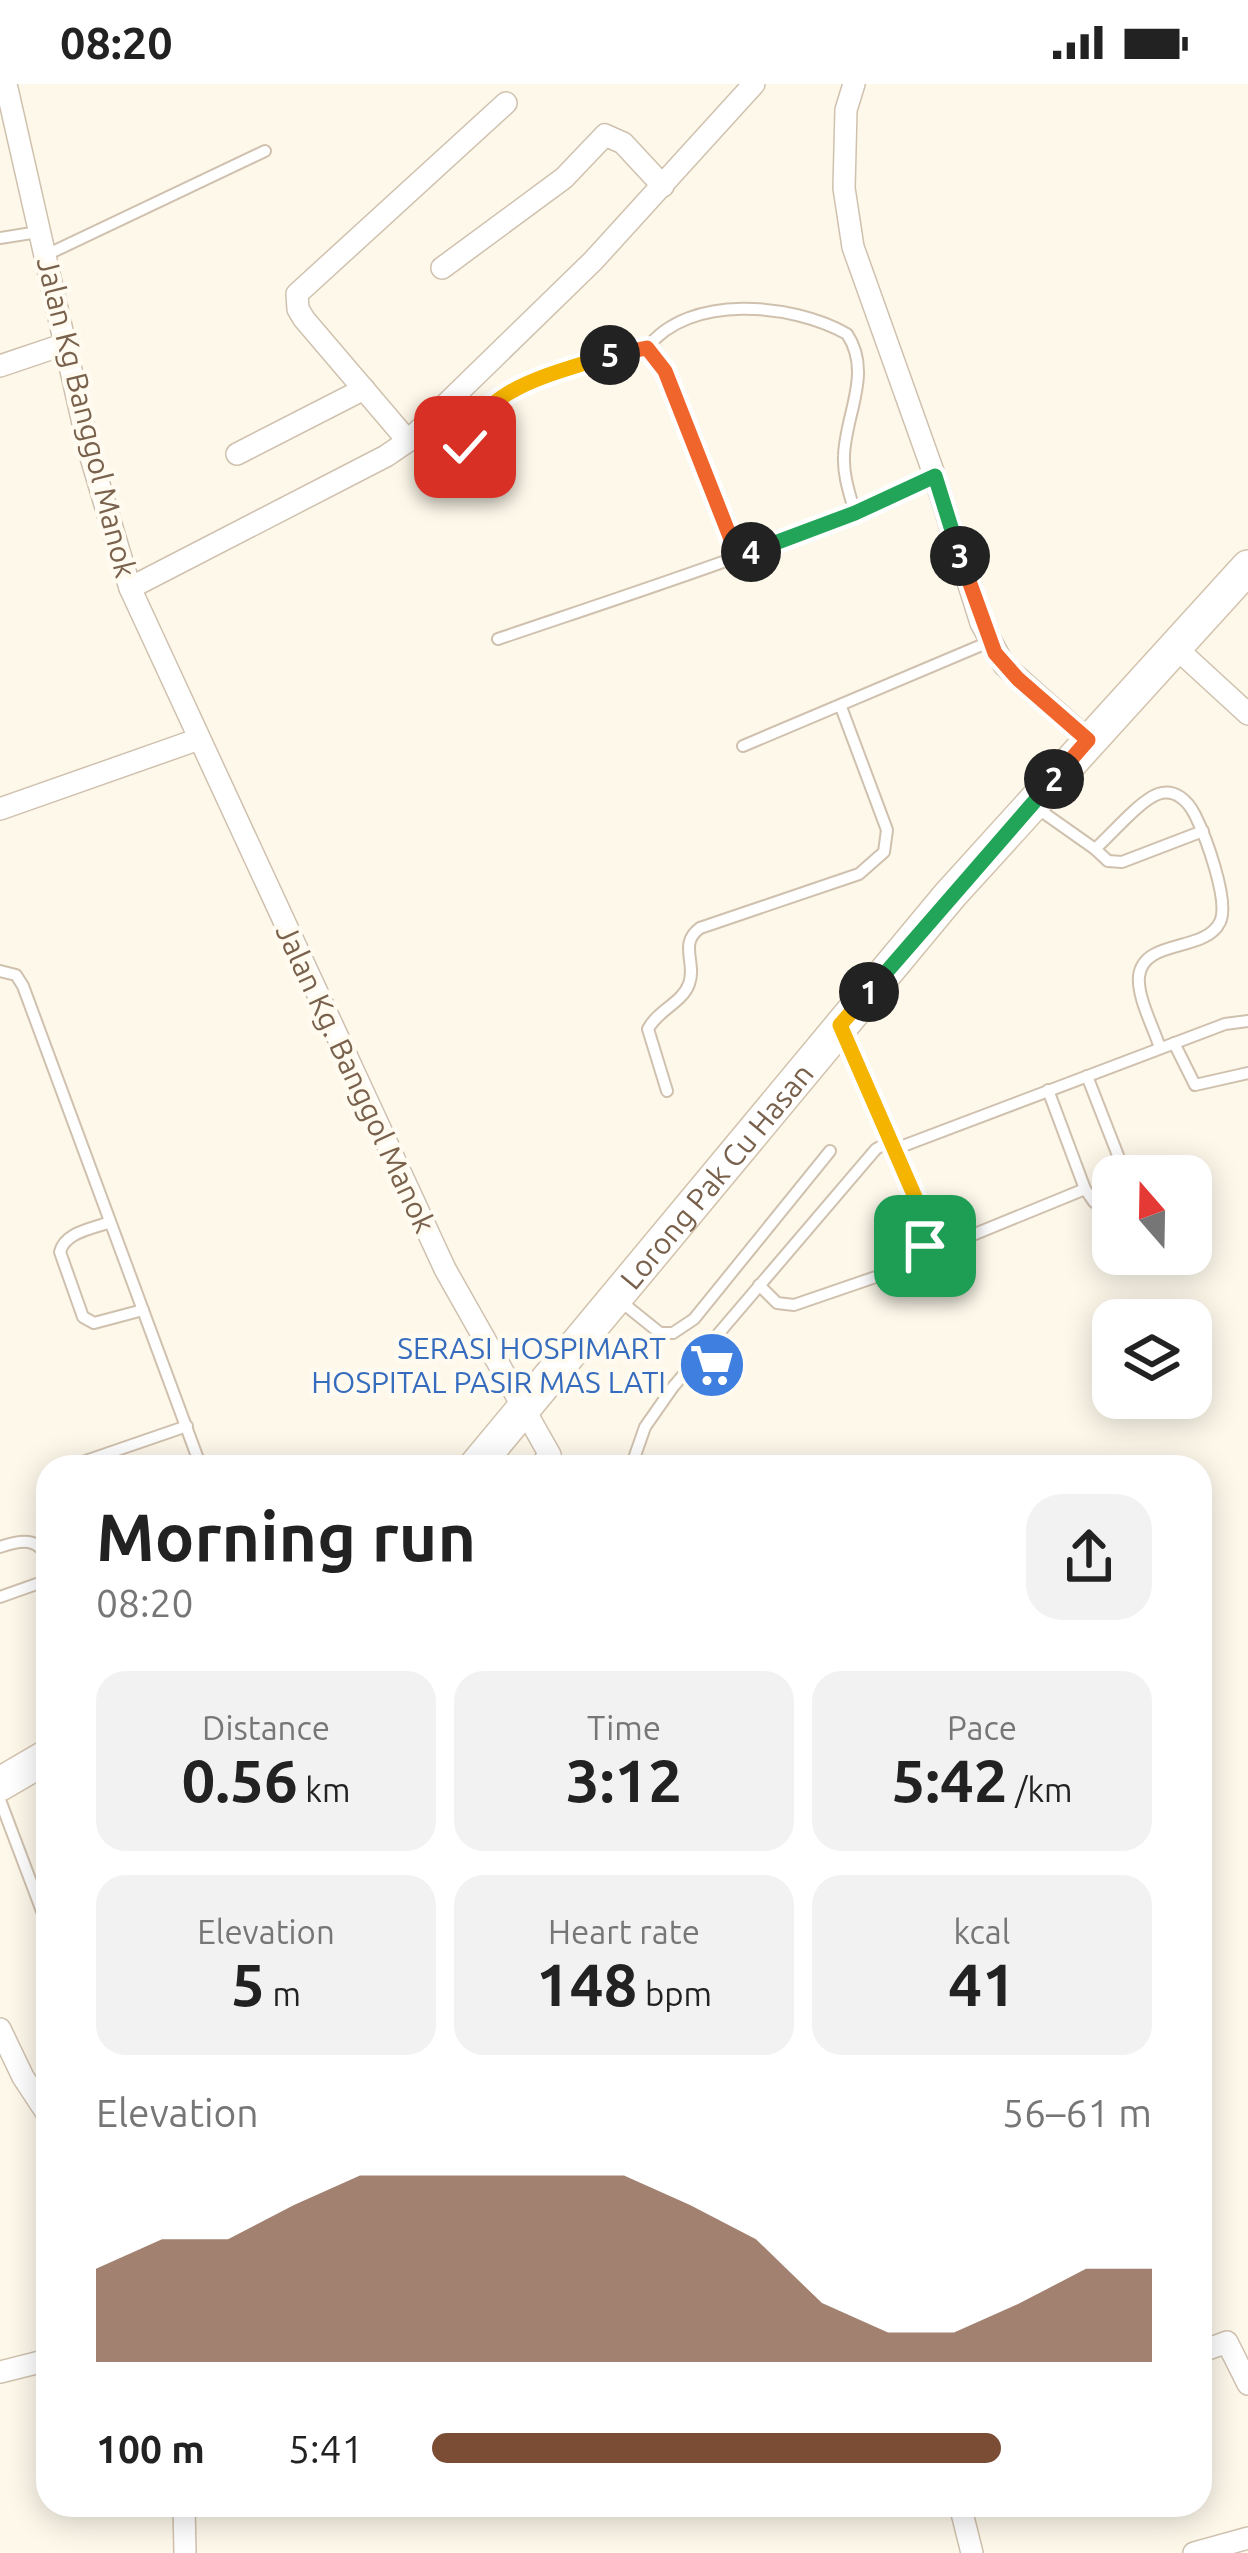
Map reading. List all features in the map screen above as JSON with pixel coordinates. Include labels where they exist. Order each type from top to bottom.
[{"type":"street","name":"Jalan Kg Banggol Manok","points":[[6,84],[10,132],[68,343],[90,454],[130,588],[199,739]]},
{"type":"street","points":[[130,588],[408,441],[592,261],[754,84]]},
{"type":"street","points":[[854,84],[846,110],[848,228],[989,642],[1004,665],[1088,740]]},
{"type":"street","points":[[408,441],[304,319],[298,294],[506,104]]},
{"type":"street","points":[[442,268],[564,178],[605,135],[623,143],[662,186]]},
{"type":"street","points":[[0,366],[68,343]]},
{"type":"street","points":[[237,454],[364,389]]},
{"type":"street","name":"Lorong Pak Cu Hasan","points":[[485,1455],[840,1025],[1088,740],[1248,567]]},
{"type":"street","points":[[1174,647],[1248,714]]},
{"type":"street","points":[[0,809],[199,739]]},
{"type":"street","name":"Jalan Kg. Banggol Manok","points":[[199,739],[445,1269],[545,1455]]},
{"type":"street","points":[[0,1784],[36,1763]]},
{"type":"street","points":[[0,2029],[36,2097]]},
{"type":"street","points":[[1238,2337],[1248,2384]]},
{"type":"street","points":[[0,2372],[36,2363]]},
{"type":"street","points":[[184,2517],[184,2553]]},
{"type":"street","points":[[963,2517],[972,2553]]},
{"type":"street","points":[[1194,2553],[1248,2538]]},
{"type":"lane","points":[[44,256],[265,151]]},
{"type":"lane","points":[[0,238],[40,232]]},
{"type":"lane","points":[[465,447],[478,418],[511,392],[618,352],[647,348],[669,325],[714,309],[809,320],[847,334],[856,351],[859,372],[844,457],[855,513]]},
{"type":"lane","points":[[647,348],[670,380],[738,557]]},
{"type":"lane","points":[[498,639],[738,557],[855,513],[935,476]]},
{"type":"lane","points":[[743,746],[989,642]]},
{"type":"lane","points":[[667,1091],[648,1029],[690,983],[691,935],[859,874],[884,852],[886,830],[841,707]]},
{"type":"lane","points":[[1094,849],[1155,795],[1165,792],[1189,804],[1203,831],[1223,914],[1206,936],[1154,954],[1141,970],[1140,984],[1160,1048]]},
{"type":"lane","points":[[1032,804],[1104,859],[1117,863],[1203,831]]},
{"type":"lane","points":[[0,971],[16,975],[23,986],[197,1455]]},
{"type":"lane","points":[[635,1455],[645,1426],[660,1404],[876,1149],[1225,1024],[1248,1021]]},
{"type":"lane","points":[[759,1285],[777,1304],[794,1305],[899,1269],[925,1246],[926,1227],[840,1025]]},
{"type":"lane","points":[[1174,1043],[1195,1085],[1248,1073]]},
{"type":"lane","points":[[1087,1076],[1118,1155]]},
{"type":"lane","points":[[1048,1090],[1084,1189],[1092,1198]]},
{"type":"lane","points":[[617,1298],[660,1333],[673,1333],[688,1324],[830,1151]]},
{"type":"lane","points":[[975,1234],[1084,1189]]},
{"type":"lane","points":[[110,1222],[61,1244],[82,1317],[94,1323],[143,1310]]},
{"type":"lane","points":[[103,1455],[187,1426]]},
{"type":"lane","points":[[0,1546],[19,1540],[36,1544]]},
{"type":"lane","points":[[0,1597],[36,1584]]},
{"type":"lane","points":[[0,1800],[36,1895]]},
{"type":"place","name":"SERASI HOSPIMART HOSPITAL PASIR MAS LATI","points":[[712,1365]]},
{"type":"route","points":[[465,447],[478,418],[511,392],[618,352],[647,348],[670,380],[738,557],[855,513],[935,476],[995,653],[1088,740],[840,1025],[922,1213],[925,1246]]}]
